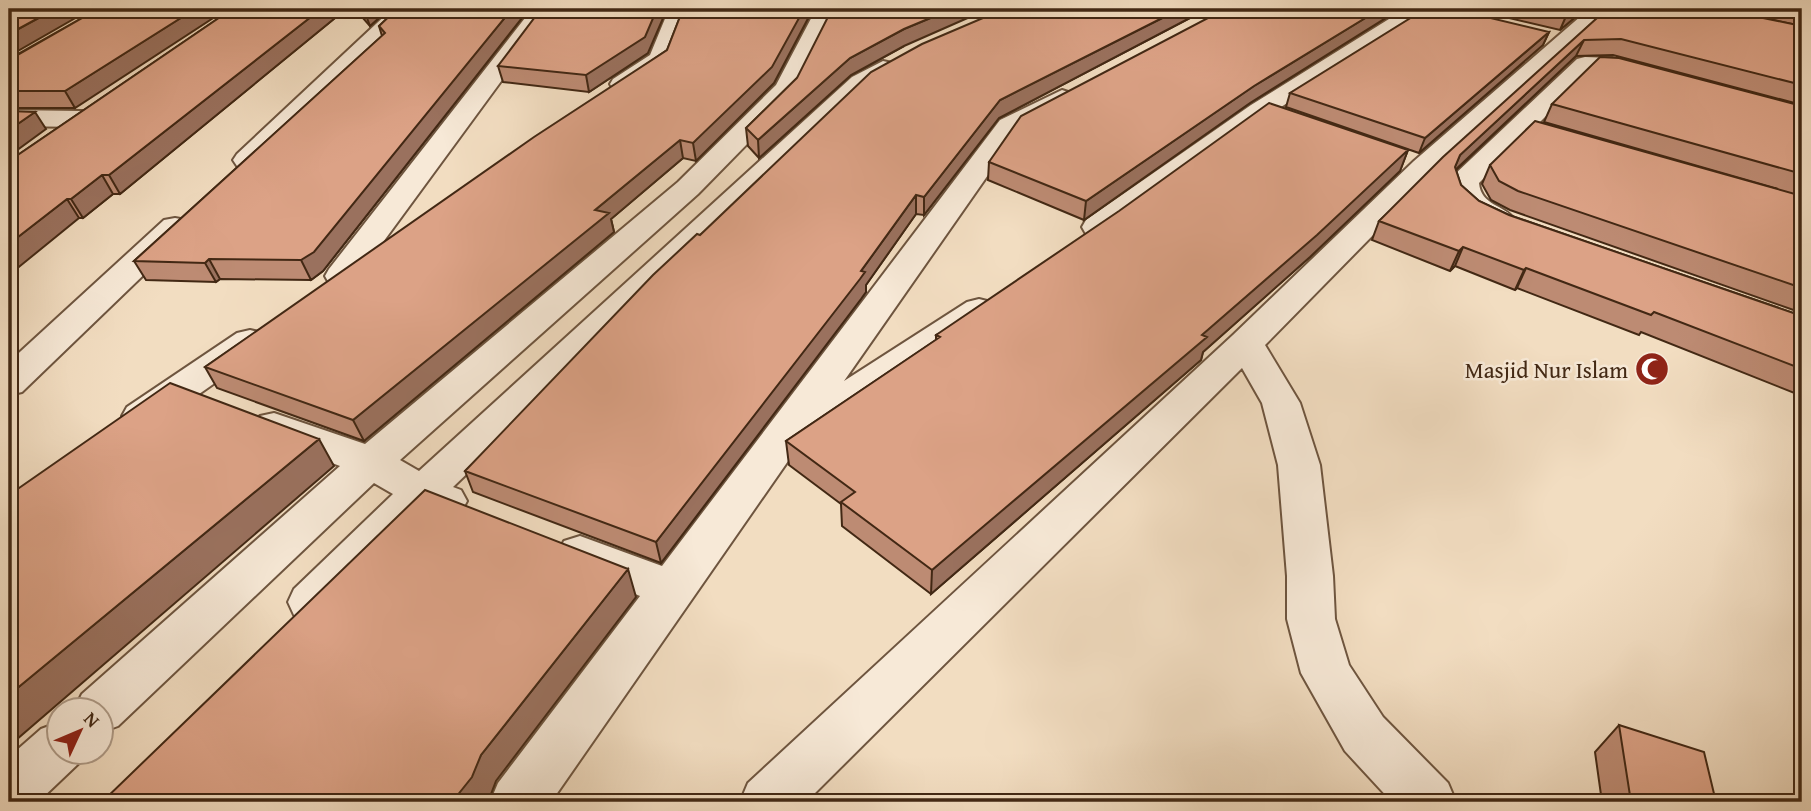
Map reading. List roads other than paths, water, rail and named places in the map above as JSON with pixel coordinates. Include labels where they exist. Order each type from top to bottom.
[{"type":"street","points":[[228,178],[404,9]]},
{"type":"street","points":[[418,223],[330,284],[543,9]]},
{"type":"street","points":[[593,103],[660,59],[680,9]]},
{"type":"street","points":[[114,696],[371,462],[688,188],[787,89],[827,9]]},
{"type":"street","points":[[1074,245],[1272,114],[1420,9]]},
{"type":"street","points":[[768,802],[1246,342],[1411,163],[1553,38],[1602,9]]},
{"type":"street","points":[[285,628],[422,492],[861,82],[903,58]]},
{"type":"street","points":[[1524,230],[1489,216],[1470,202],[1464,192],[1464,181],[1534,130],[1585,64],[1612,65],[1663,79]]},
{"type":"street","points":[[518,802],[1009,126],[1082,87]]},
{"type":"street","points":[[9,118],[93,111],[51,142]]},
{"type":"street","points":[[9,383],[198,205]]},
{"type":"street","points":[[784,439],[1008,290]]},
{"type":"street","points":[[111,436],[277,322]]},
{"type":"street","points":[[1246,342],[1281,403],[1299,466],[1310,576],[1311,619],[1326,673],[1364,734],[1428,802]]},
{"type":"street","points":[[180,391],[371,462],[422,492],[484,516]]},
{"type":"street","points":[[547,540],[671,589]]},
{"type":"street","points":[[9,793],[46,759]]},
{"type":"place","name":"Masjid Nur Islam","points":[[1652,369]]}]
